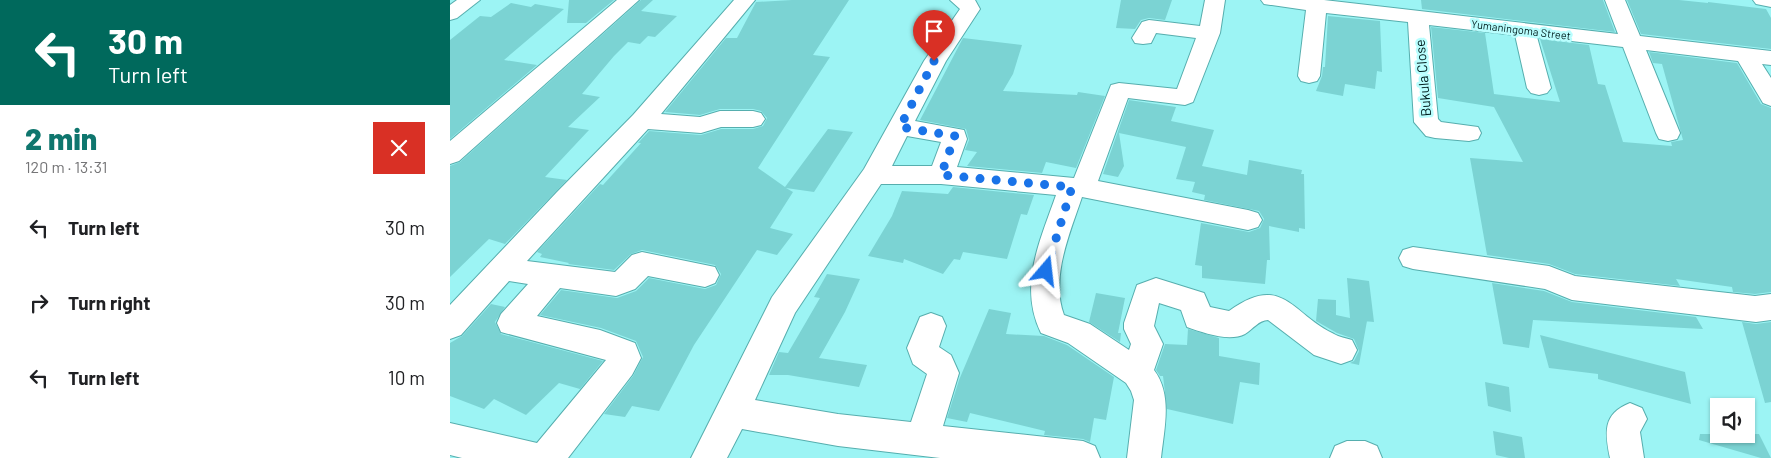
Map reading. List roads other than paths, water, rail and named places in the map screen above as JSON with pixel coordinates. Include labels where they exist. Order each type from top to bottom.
[{"type":"street","points":[[450,14],[470,0]]},
{"type":"street","points":[[450,156],[629,0]]},
{"type":"street","points":[[450,326],[642,121],[745,0]]},
{"type":"street","points":[[708,458],[733,412],[782,306],[874,175],[934,61],[970,9],[968,4],[960,0]]},
{"type":"street","points":[[1144,458],[1150,400],[1146,385],[1137,373],[1079,333],[1052,324],[1046,312],[1046,271],[1077,188],[1119,90],[1185,97],[1208,33],[1215,0]]},
{"type":"street","name":"Yumaningoma Street","points":[[1271,0],[1771,58]]},
{"type":"street","points":[[1615,0],[1668,133]]},
{"type":"street","points":[[1763,0],[1771,1]]},
{"type":"street","points":[[1309,76],[1317,5]]},
{"type":"street","name":"Bukula Close","points":[[1418,18],[1426,122],[1435,130],[1442,132],[1469,133]]},
{"type":"street","points":[[1143,38],[1149,26],[1208,33]]},
{"type":"street","points":[[1524,30],[1539,88]]},
{"type":"street","points":[[1746,56],[1771,98]]},
{"type":"street","points":[[642,121],[701,125],[720,119],[753,118]]},
{"type":"street","points":[[900,127],[955,136],[941,175]]},
{"type":"street","points":[[874,175],[941,175],[1077,188],[1248,220]]},
{"type":"street","points":[[1413,258],[1549,278],[1572,288],[1756,309],[1771,307]]},
{"type":"street","points":[[503,269],[616,284],[625,281],[638,265],[647,263],[705,275]]},
{"type":"street","points":[[546,458],[625,358],[624,353],[600,344],[512,323],[553,276]]},
{"type":"street","points":[[1137,373],[1147,344],[1146,338],[1139,329],[1139,323],[1147,294],[1156,290],[1193,302],[1198,318],[1233,325],[1260,307],[1269,307],[1278,310],[1325,345],[1341,350]]},
{"type":"street","points":[[922,439],[943,373],[940,365],[924,354],[923,348],[931,326]]},
{"type":"street","points":[[733,412],[838,430],[1083,458]]},
{"type":"street","points":[[1627,458],[1622,430],[1624,424],[1630,419]]},
{"type":"street","points":[[450,438],[533,458]]},
{"type":"street","points":[[1348,458],[1365,458]]}]
